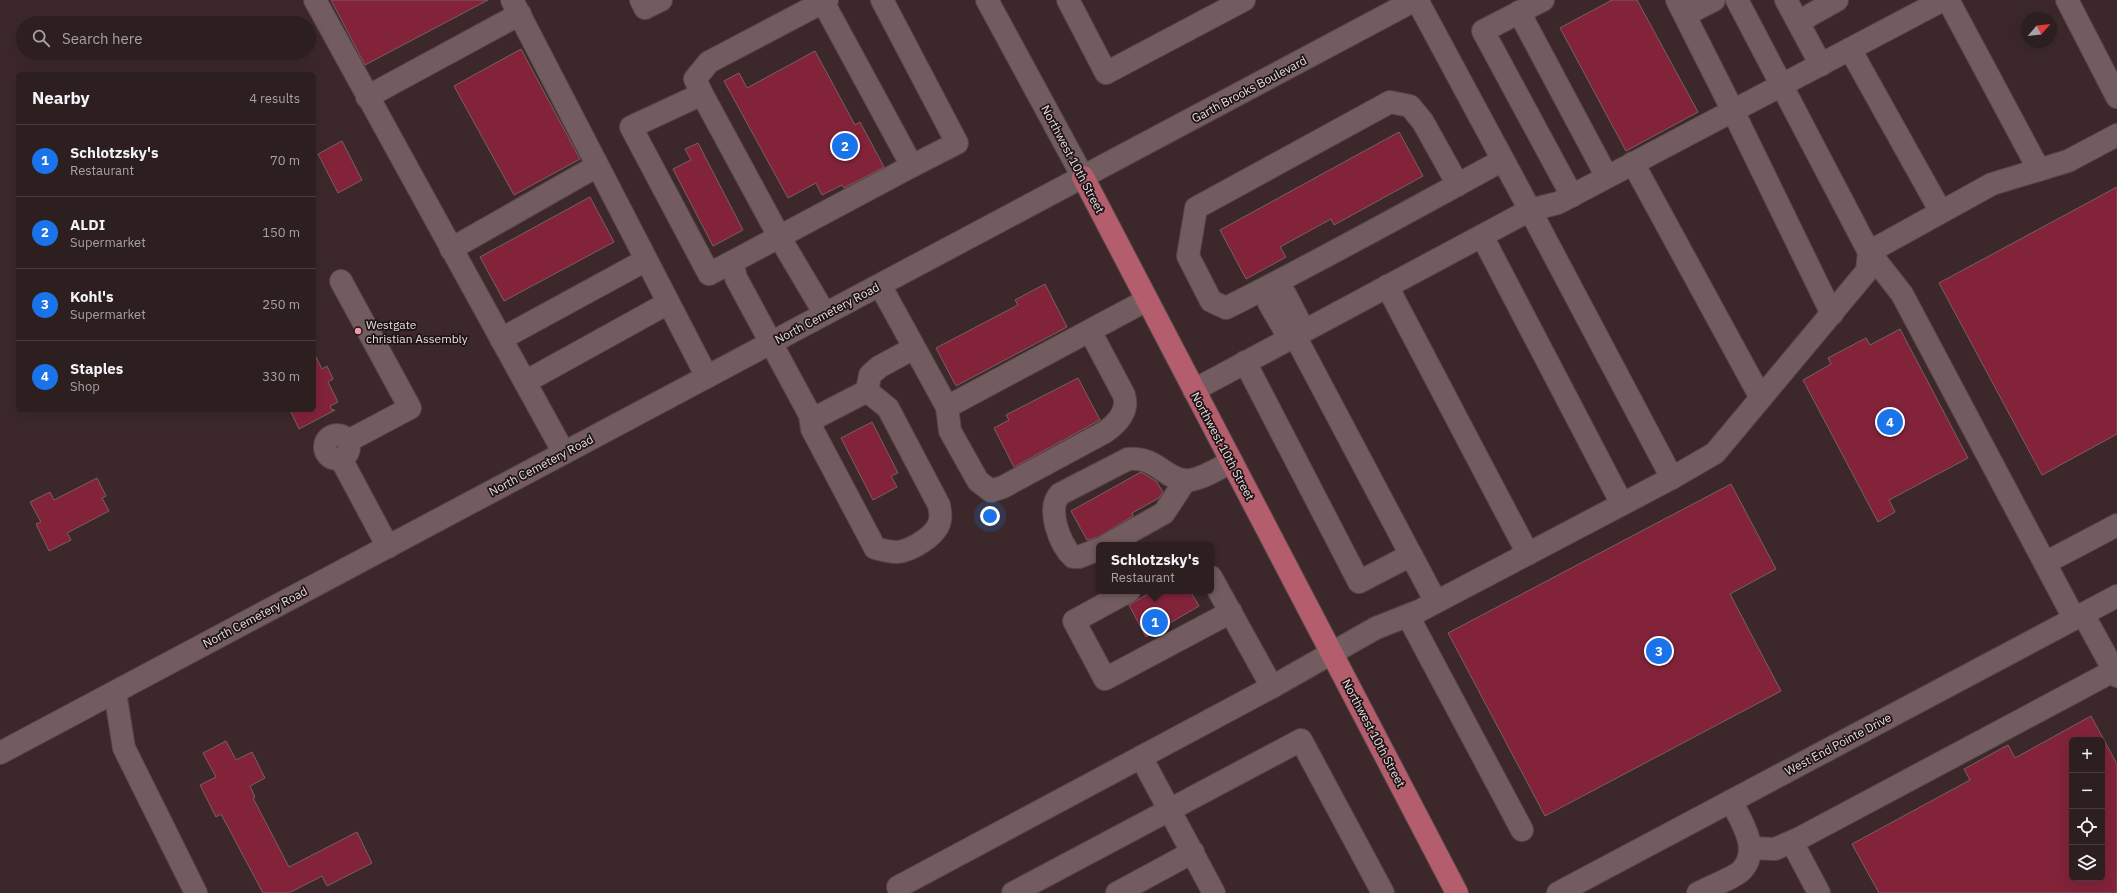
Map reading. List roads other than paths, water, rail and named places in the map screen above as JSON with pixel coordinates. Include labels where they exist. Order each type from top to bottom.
[{"type":"main road","name":"Northwest 10th Street","points":[[1083,178],[1457,893]]},
{"type":"street","points":[[314,0],[564,453]]},
{"type":"street","points":[[640,0],[645,8],[661,0]]},
{"type":"street","points":[[702,94],[631,127],[709,274],[958,143],[882,0]]},
{"type":"street","points":[[1068,0],[1106,73],[1244,0]]},
{"type":"street","points":[[1543,0],[1483,31],[1572,196]]},
{"type":"street","points":[[1714,0],[1681,8],[1734,111],[1832,314]]},
{"type":"street","points":[[1737,0],[1869,252],[1902,294],[2045,563],[2116,672],[1792,842],[1775,848],[1750,848]]},
{"type":"street","points":[[1786,0],[1821,65]]},
{"type":"street","points":[[1798,22],[1837,0]]},
{"type":"street","points":[[1194,390],[1530,210],[1558,203],[1572,196],[1943,0]]},
{"type":"street","points":[[1948,0],[2039,170]]},
{"type":"street","points":[[2067,0],[2117,97]]},
{"type":"street","points":[[825,314],[780,238],[695,79],[709,62],[825,1],[912,166]]},
{"type":"street","points":[[1410,1],[1503,160],[1672,478]]},
{"type":"street","name":"Garth Brooks Boulevard","points":[[1083,178],[1410,1]]},
{"type":"street","name":"Northwest 10th Street","points":[[996,3],[1083,178]]},
{"type":"street","points":[[367,97],[516,7],[707,377]]},
{"type":"street","points":[[1519,12],[1607,177]]},
{"type":"street","points":[[1850,49],[1941,212]]},
{"type":"street","points":[[1458,185],[1419,117],[1410,106],[1390,102],[1196,208],[1188,256],[1211,301],[1226,308],[1272,285],[1458,185],[1503,160]]},
{"type":"street","points":[[1869,252],[1992,184],[2068,161],[2117,135]]},
{"type":"street","points":[[1633,163],[1761,398]]},
{"type":"street","points":[[451,249],[597,166]]},
{"type":"street","name":"North Cemetery Road","points":[[1,750],[115,692],[1083,178]]},
{"type":"street","points":[[1482,236],[1622,504]]},
{"type":"street","points":[[898,887],[1272,687],[1376,628],[1408,616],[1436,602],[1672,478],[1716,453],[1867,272],[1869,252]]},
{"type":"street","points":[[501,339],[646,260]]},
{"type":"street","points":[[732,262],[736,278],[811,420],[812,429],[875,548],[884,551],[898,552],[914,545],[934,533],[940,521],[940,505],[888,408],[867,391]]},
{"type":"street","points":[[341,281],[410,408],[345,450],[388,547]]},
{"type":"street","points":[[880,285],[947,407],[950,430],[978,481],[991,491],[1003,487],[1105,432],[1124,412],[1126,406],[1124,395],[1090,331]]},
{"type":"street","points":[[1272,285],[1269,303],[1284,329],[1295,336],[1436,602]]},
{"type":"street","points":[[1387,286],[1528,554]]},
{"type":"street","points":[[947,407],[1147,300]]},
{"type":"street","points":[[525,382],[668,303]]},
{"type":"street","points":[[867,391],[870,375],[879,367],[914,348]]},
{"type":"street","points":[[1245,362],[1359,582],[1411,555]]},
{"type":"street","points":[[811,420],[867,391]]},
{"type":"street","points":[[1096,550],[1079,557],[1074,557],[1065,548],[1054,513],[1056,499],[1060,494],[1128,459],[1139,458],[1185,480],[1194,480],[1232,462]]},
{"type":"street","points":[[1112,542],[1164,513],[1185,480]]},
{"type":"street","points":[[2045,563],[2117,525]]},
{"type":"street","points":[[1214,583],[1272,687]]},
{"type":"street","points":[[1124,594],[1074,621],[1105,679],[1230,612]]},
{"type":"street","name":"West End Pointe Drive","points":[[1558,893],[2117,596]]},
{"type":"street","points":[[1408,616],[1522,830]]},
{"type":"street","points":[[115,692],[124,748],[196,893]]},
{"type":"street","points":[[1013,893],[1301,740],[1383,893]]},
{"type":"street","points":[[1142,757],[1214,893]]},
{"type":"street","points":[[1698,893],[1742,871],[1749,859],[1750,839],[1731,801]]},
{"type":"street","points":[[1792,842],[1819,893]]},
{"type":"street","points":[[1117,893],[1193,852]]},
{"type":"place","name":"ALDI","points":[[845,146]]},
{"type":"place","name":"Westgate christian Assembly","points":[[358,331]]},
{"type":"place","name":"Staples","points":[[1890,422]]},
{"type":"place","name":"Schlotzsky's","points":[[1155,622]]},
{"type":"place","name":"Kohl's","points":[[1659,651]]}]
